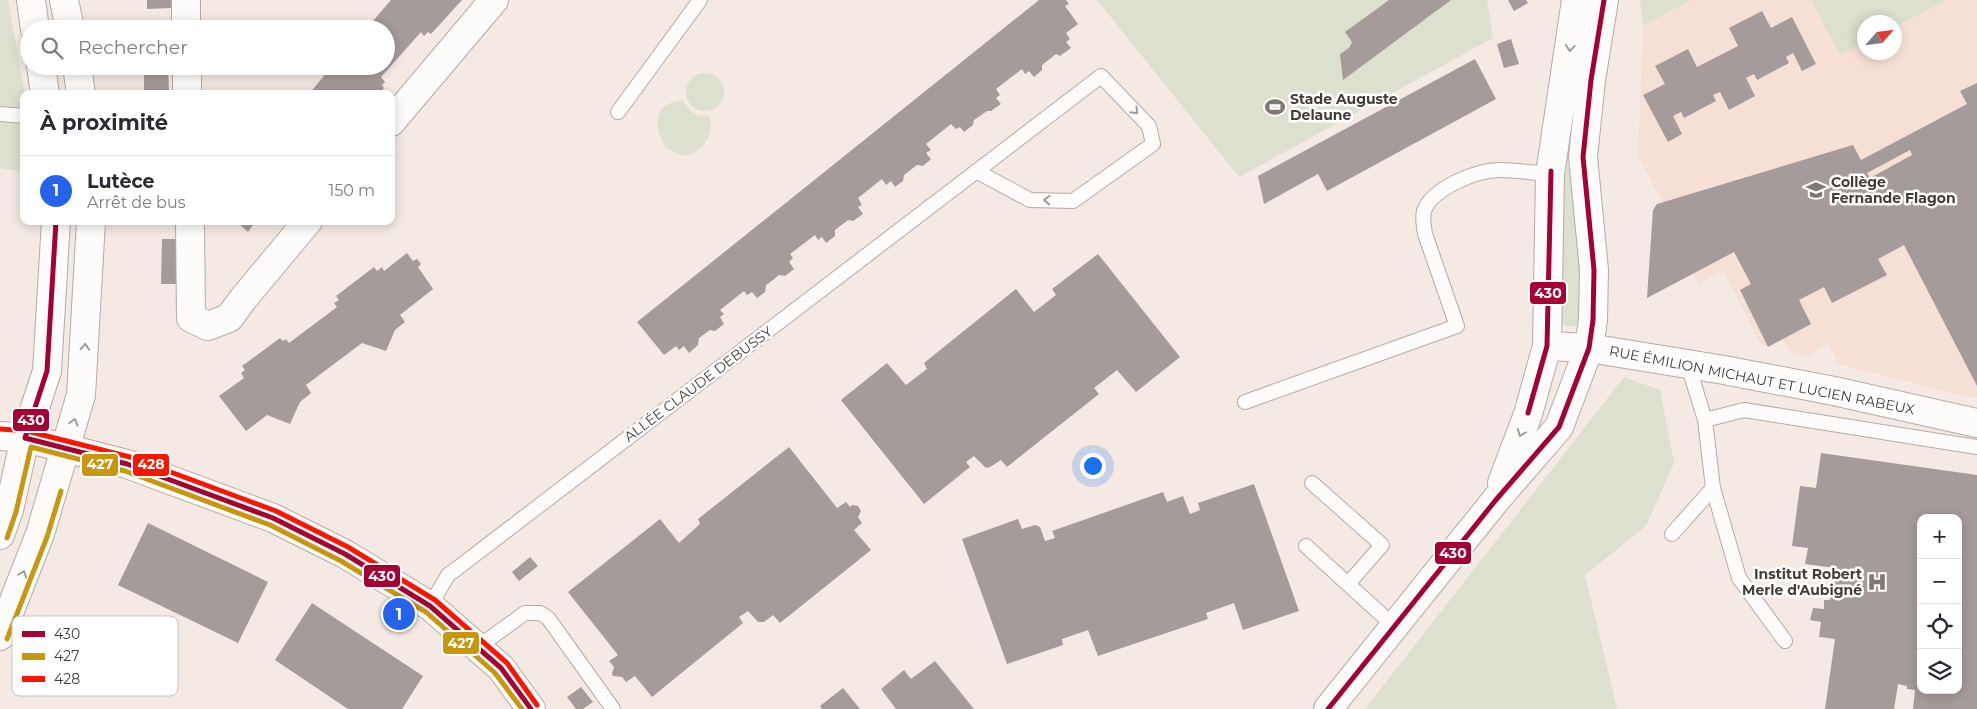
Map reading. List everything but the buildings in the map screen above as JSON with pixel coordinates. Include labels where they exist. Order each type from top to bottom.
[{"type":"street","points":[[31,0],[34,20]]},
{"type":"street","points":[[64,0],[68,20]]},
{"type":"street","points":[[186,0],[186,20]]},
{"type":"street","points":[[395,117],[494,0]]},
{"type":"street","points":[[1495,501],[1528,414],[1547,346],[1550,174],[1576,0]]},
{"type":"street","points":[[1328,709],[1495,501],[1559,427],[1589,348],[1594,320],[1594,270],[1583,157],[1591,80],[1604,0]]},
{"type":"street","points":[[42,75],[44,90]]},
{"type":"street","points":[[78,75],[80,90]]},
{"type":"street","points":[[187,75],[187,90]]},
{"type":"street","points":[[0,535],[9,510],[12,437],[47,371],[56,225]]},
{"type":"street","points":[[0,636],[40,534],[81,395],[90,225]]},
{"type":"street","points":[[190,225],[191,318],[208,326],[229,318],[243,298],[305,225]]},
{"type":"street","name":"RUE ÉMILION MICHAUT ET LUCIEN RABEUX","points":[[1547,346],[1589,348],[1834,391],[1977,423]]},
{"type":"street","points":[[12,437],[66,448],[127,464],[273,518],[345,554],[430,606],[501,668],[531,709]]},
{"type":"lane","points":[[618,112],[700,0]]},
{"type":"lane","name":"ALLÉE CLAUDE DEBUSSY","points":[[430,606],[448,575],[976,171],[1101,76],[1149,126],[1153,144],[1073,202],[1030,200],[976,171]]},
{"type":"lane","points":[[0,114],[20,116]]},
{"type":"lane","points":[[1245,402],[1457,326],[1425,234],[1423,219],[1428,204],[1448,186],[1483,172],[1498,170],[1550,174]]},
{"type":"lane","points":[[1688,365],[1705,420],[1713,488],[1739,578],[1785,641]]},
{"type":"lane","points":[[1705,420],[1744,410],[1977,447]]},
{"type":"lane","points":[[1312,484],[1382,545],[1348,584]]},
{"type":"lane","points":[[1672,534],[1713,488]]},
{"type":"lane","points":[[1306,546],[1394,626]]},
{"type":"lane","points":[[478,647],[525,613],[540,612],[548,618],[613,709]]},
{"type":"shaded area","name":"Collège Fernande Flagon","points":[[1691,0],[1977,0],[1977,398],[1839,364],[1828,344],[1807,356],[1789,351],[1783,339],[1768,347],[1760,343],[1723,270],[1699,284],[1693,274],[1647,298],[1653,210],[1657,204],[1662,202],[1638,156],[1643,26]]},
{"type":"green space","points":[[0,0],[8,0],[20,75],[22,75],[24,90],[20,90],[20,171],[0,168]]},
{"type":"green space","name":"Stade Auguste Delaune","points":[[1097,0],[1487,0],[1493,38],[1239,177]]},
{"type":"green space","points":[[1640,0],[1691,0],[1643,26]]},
{"type":"green space","points":[[1811,0],[1946,0],[1902,23],[1902,15],[1857,15],[1857,46],[1840,55]]},
{"type":"green space","points":[[705,73],[719,78],[724,92],[719,106],[705,111],[691,106],[686,92],[691,78]]},
{"type":"green space","points":[[1575,88],[1581,321],[1578,325],[1569,327],[1559,322],[1556,218]]},
{"type":"green space","points":[[683,100],[693,112],[705,116],[709,115],[710,129],[709,136],[702,147],[683,156],[666,148],[659,132],[658,117],[666,106]]},
{"type":"green space","points":[[1624,377],[1660,390],[1674,463],[1646,526],[1585,575],[1617,709],[1365,709]]},
{"type":"transit line","name":"430","points":[[1328,709],[1495,501],[1559,427],[1589,348],[1593,320],[1594,270],[1583,157],[1591,80],[1604,0]]},
{"type":"transit line","name":"430","points":[[1528,413],[1547,346],[1551,171]]},
{"type":"transit line","name":"430","points":[[56,225],[47,371],[25,438],[127,464],[273,518],[345,554],[430,606],[501,668],[531,709]]},
{"type":"transit line","name":"428","points":[[1,429],[27,431],[130,457],[276,511],[348,547],[435,600],[507,663],[537,705]]},
{"type":"transit line","name":"427","points":[[7,538],[16,512],[31,447],[125,471],[270,525],[341,561],[426,612],[495,673],[522,709]]},
{"type":"transit line","name":"427","points":[[16,616],[47,537],[61,491]]},
{"type":"transit line","name":"427","points":[[7,639],[12,626]]},
{"type":"place","name":"Stade Auguste Delaune","points":[[1275,107]]},
{"type":"place","name":"Collège Fernande Flagon","points":[[1816,190]]},
{"type":"place","name":"Institut Robert Merle d'Aubigné","points":[[1877,582]]},
{"type":"place","name":"Lutèce","points":[[399,614]]}]
